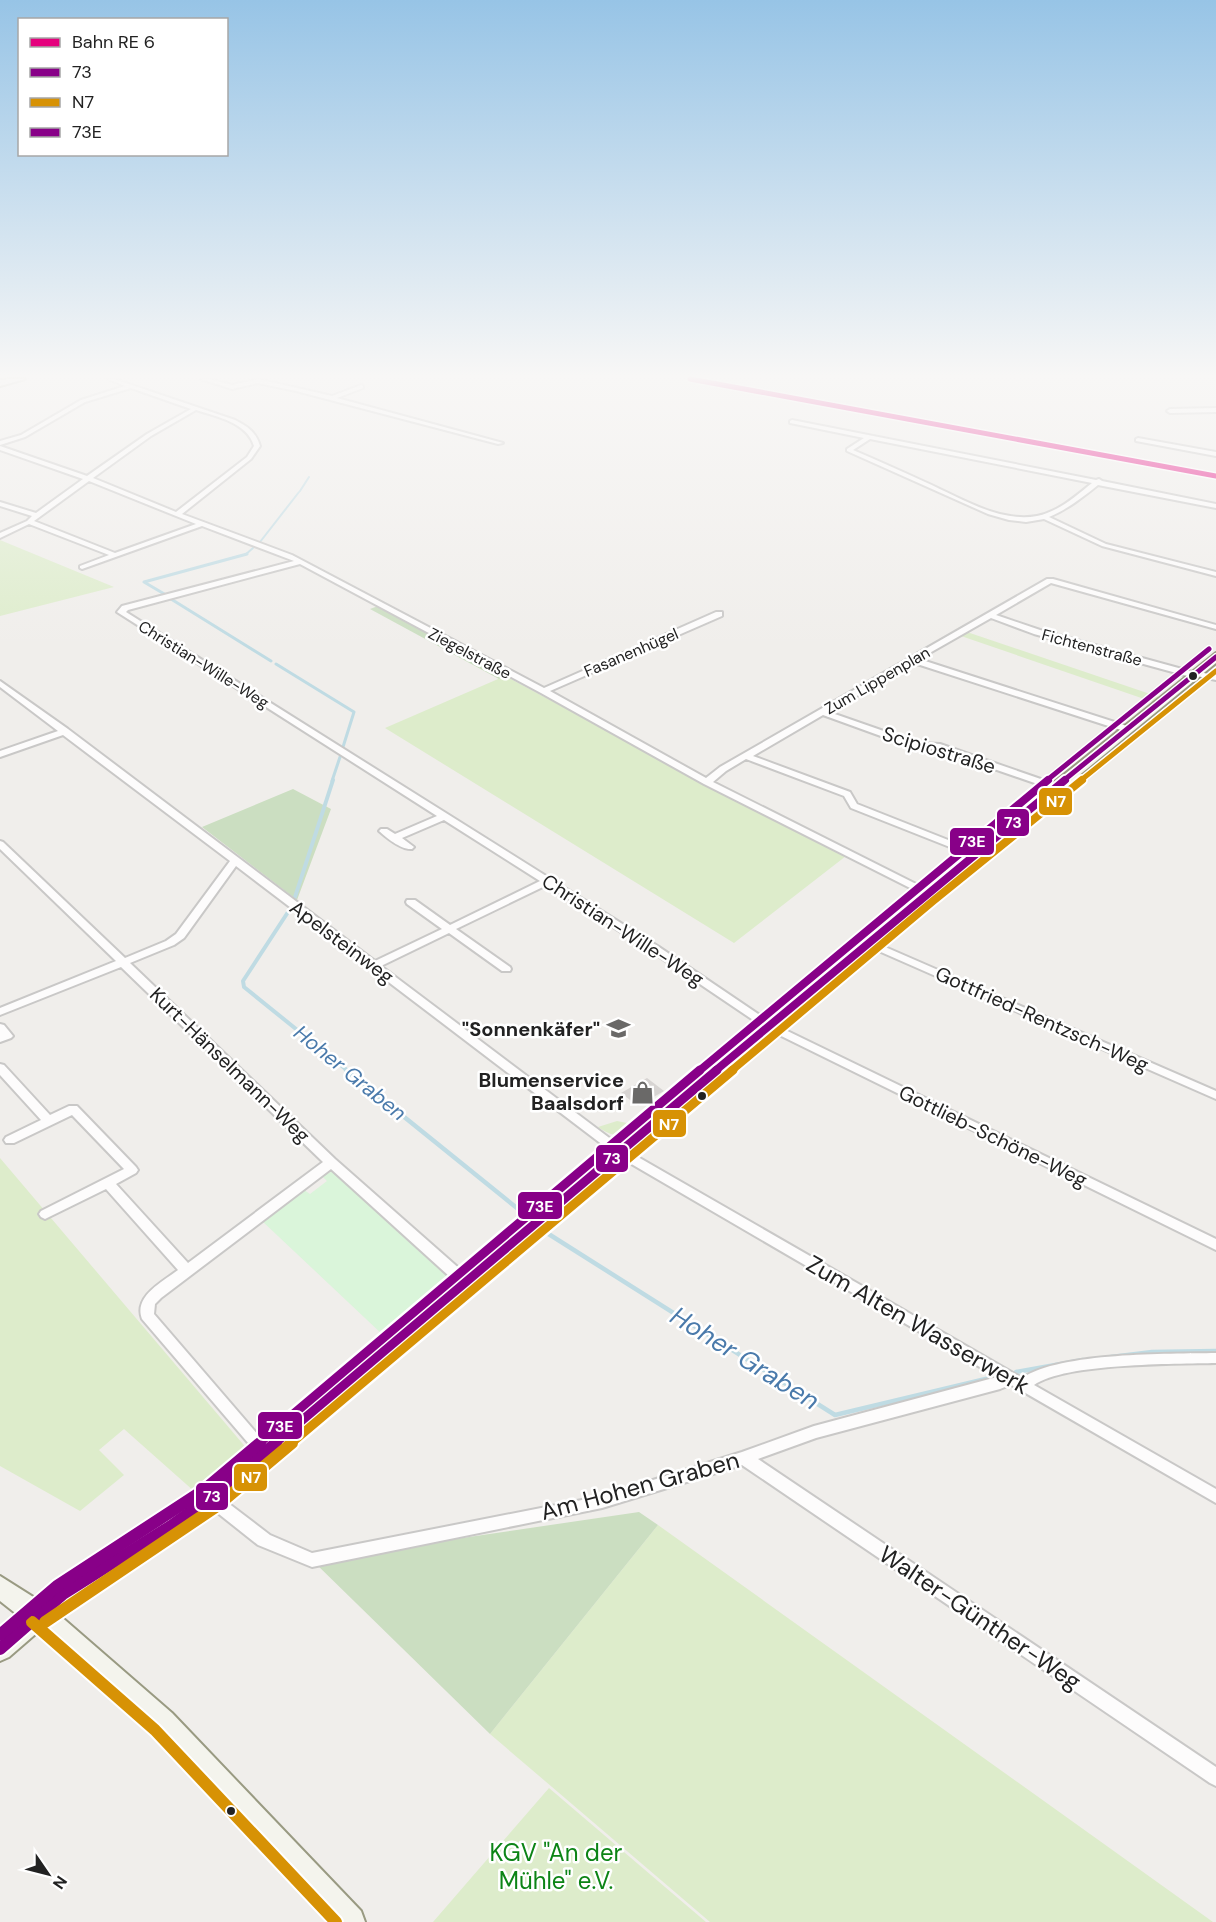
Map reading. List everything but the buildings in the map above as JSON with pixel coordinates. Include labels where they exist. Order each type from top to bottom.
[{"type":"street","name":"Ziegelstraße","points":[[62,469],[177,515],[279,551],[544,691],[707,782],[926,893]]},
{"type":"street","points":[[0,536],[29,522],[100,469]]},
{"type":"street","points":[[177,515],[235,469]]},
{"type":"street","points":[[890,469],[996,517],[1021,520],[1045,517],[1068,508],[1100,482]]},
{"type":"street","points":[[1032,469],[1216,504]]},
{"type":"street","points":[[0,504],[37,515]]},
{"type":"street","points":[[1045,517],[1104,545],[1216,574]]},
{"type":"street","points":[[29,522],[116,555]]},
{"type":"street","points":[[82,567],[202,524]]},
{"type":"street","name":"Christian-Wille-Weg","points":[[299,562],[125,608],[122,612],[548,881],[769,1026]]},
{"type":"street","name":"Zum Lippenplan","points":[[707,782],[723,769],[1050,581],[1216,627]]},
{"type":"street","name":"Fasanenhügel","points":[[544,691],[719,614]]},
{"type":"street","name":"Fichtenstraße","points":[[992,616],[1036,632],[1216,678]]},
{"type":"street","points":[[0,1649],[63,1594],[165,1530],[210,1498],[926,893],[1216,657]]},
{"type":"street","points":[[913,660],[1127,729]]},
{"type":"street","name":"Apelsteinweg","points":[[0,683],[620,1152]]},
{"type":"street","name":"Scipiostraße","points":[[822,712],[917,746],[937,746],[1055,788]]},
{"type":"street","points":[[0,754],[65,731]]},
{"type":"street","points":[[747,756],[847,794],[854,806],[974,853]]},
{"type":"street","points":[[394,838],[444,816]]},
{"type":"street","points":[[384,831],[409,847]]},
{"type":"street","name":"Kurt-Hänselmann-Weg","points":[[0,844],[331,1162],[465,1282]]},
{"type":"street","points":[[0,1012],[170,943],[180,936],[234,862]]},
{"type":"street","points":[[373,966],[548,881]]},
{"type":"street","points":[[411,902],[506,969]]},
{"type":"street","name":"Gottfried-Rentzsch-Weg","points":[[869,943],[1216,1095]]},
{"type":"street","name":"Gottlieb-Schöne-Weg","points":[[769,1026],[1216,1245]]},
{"type":"street","points":[[0,1028],[7,1035],[0,1039]]},
{"type":"street","points":[[0,1068],[49,1121]]},
{"type":"street","points":[[10,1140],[73,1108],[132,1170],[45,1214]]},
{"type":"street","name":"Zum Alten Wasserwerk","points":[[620,1152],[1216,1497]]},
{"type":"street","points":[[267,1451],[254,1440],[147,1315],[148,1303],[156,1294],[331,1162]]},
{"type":"street","points":[[107,1182],[187,1271]]},
{"type":"street","points":[[1022,1385],[1027,1378],[1061,1369],[1216,1358]]},
{"type":"street","name":"Am Hohen Graben","points":[[210,1498],[264,1540],[312,1560],[602,1502],[744,1458],[814,1432],[1000,1383],[1006,1376]]},
{"type":"street","name":"Walter-Günther-Weg","points":[[744,1458],[1216,1777]]},
{"type":"street","points":[[0,1587],[39,1614],[162,1722],[350,1922]]},
{"type":"green space","points":[[0,540],[114,587],[0,616]]},
{"type":"green space","points":[[378,606],[505,676],[499,679],[370,609]]},
{"type":"green space","points":[[967,632],[1159,697],[1153,702],[961,636]]},
{"type":"green space","points":[[505,676],[846,856],[734,943],[385,728]]},
{"type":"green space","points":[[293,789],[331,809],[297,900],[202,827]]},
{"type":"green space","points":[[617,1121],[637,1125],[618,1135],[598,1127]]},
{"type":"green space","points":[[0,1158],[248,1450],[195,1492],[124,1429],[99,1450],[124,1475],[80,1511],[0,1466]]},
{"type":"green space","points":[[331,1172],[336,1173],[452,1278],[383,1335],[261,1220],[304,1190],[310,1194],[327,1181],[322,1176]]},
{"type":"green space","points":[[639,1512],[658,1525],[490,1734],[312,1560]]},
{"type":"green space","points":[[658,1525],[1213,1922],[710,1922],[490,1734]]},
{"type":"green space","name":"KGV \"An der Mühle\" e.V.","points":[[549,1788],[706,1922],[433,1922]]},
{"type":"waterway","name":"Hoher Graben","points":[[300,491],[309,477]]},
{"type":"waterway","name":"Hoher Graben","points":[[260,542],[299,492]]},
{"type":"waterway","name":"Hoher Graben","points":[[246,554],[253,548]]},
{"type":"waterway","name":"Hoher Graben","points":[[166,595],[144,582],[246,554]]},
{"type":"waterway","name":"Hoher Graben","points":[[171,599],[271,661]]},
{"type":"waterway","name":"Hoher Graben","points":[[276,664],[354,712],[343,747]]},
{"type":"waterway","name":"Hoher Graben","points":[[332,781],[340,757]]},
{"type":"waterway","name":"Hoher Graben","points":[[295,897],[333,780]]},
{"type":"waterway","name":"Hoher Graben","points":[[290,909],[243,981],[244,987],[348,1071]]},
{"type":"waterway","name":"Hoher Graben","points":[[346,1070],[528,1217]]},
{"type":"waterway","name":"Hoher Graben","points":[[547,1233],[835,1415],[994,1377]]},
{"type":"waterway","name":"Hoher Graben","points":[[1111,1357],[1152,1352],[1216,1351]]},
{"type":"waterway","name":"Hoher Graben","points":[[1016,1372],[1083,1360]]},
{"type":"transit line","points":[[1176,469],[1216,476]]},
{"type":"transit line","name":"73E","points":[[0,1635],[57,1586],[204,1490],[919,885],[1209,649]]},
{"type":"transit line","name":"73","points":[[0,1649],[63,1594],[171,1526],[210,1498],[926,893],[1216,657]]},
{"type":"transit line","name":"N7","points":[[45,1622],[86,1592],[217,1506],[933,901],[1216,671]]},
{"type":"transit line","name":"N7","points":[[32,1622],[155,1730],[336,1922]]},
{"type":"place","name":"\"Sonnenkäfer\"","points":[[618,1029]]},
{"type":"place","name":"Blumenservice Baalsdorf","points":[[642,1092]]}]
